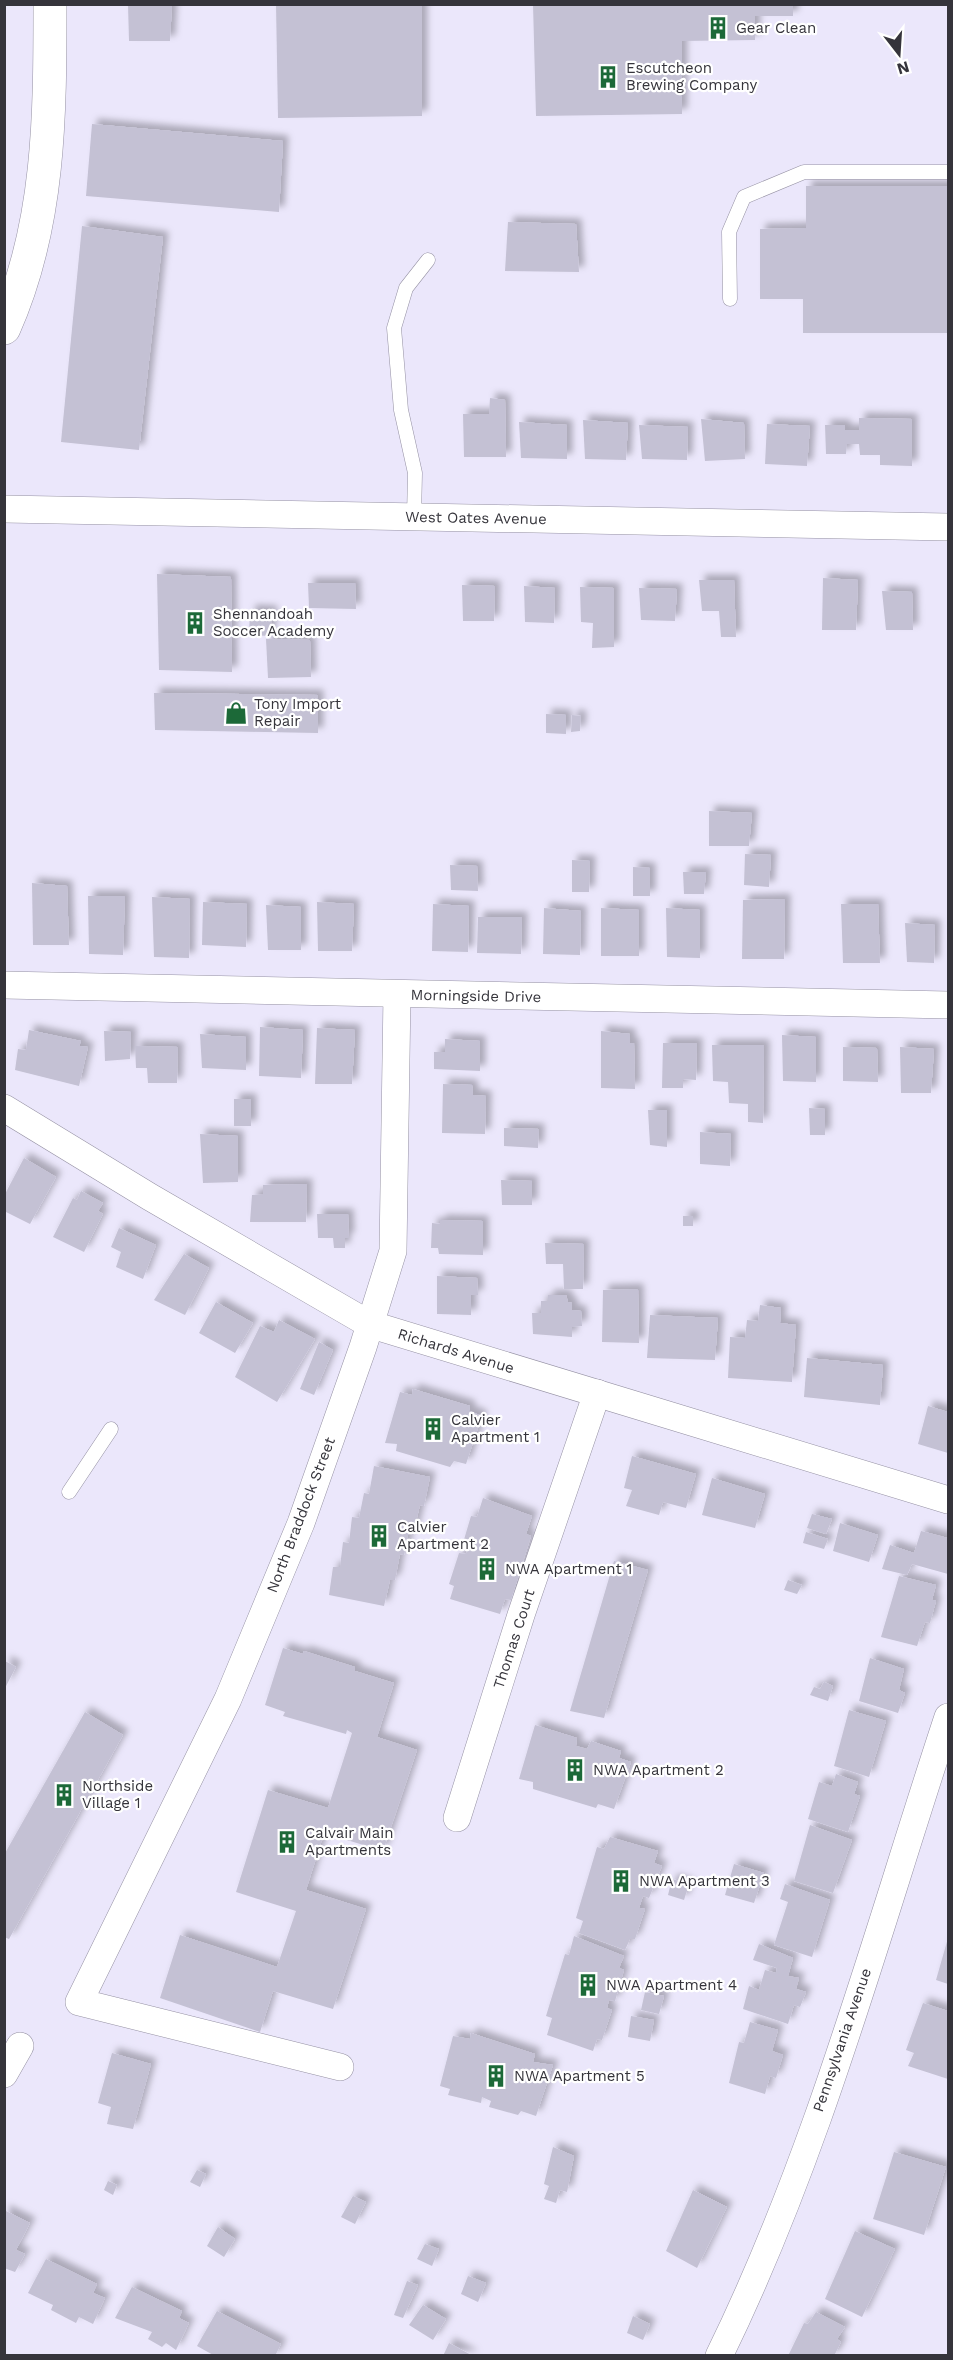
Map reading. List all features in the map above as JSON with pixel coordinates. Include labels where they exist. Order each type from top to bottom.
[{"type":"main road","points":[[4,328],[19,296],[32,250],[43,194],[50,108],[50,4]]},
{"type":"street","name":"West Oates Avenue","points":[[4,509],[948,527]]},
{"type":"street","name":"Morningside Drive","points":[[4,985],[948,1005]]},
{"type":"street","name":"North Braddock Street","points":[[340,2067],[79,2002],[228,1700],[301,1523],[393,1251],[397,995]]},
{"type":"street","name":"Richards Avenue","points":[[4,1108],[150,1197],[369,1324],[948,1500]]},
{"type":"street","name":"Thomas Court","points":[[457,1818],[521,1615],[597,1393]]},
{"type":"street","name":"Pennsylvania Avenue","points":[[719,2355],[751,2290],[789,2194],[896,1885],[948,1717]]},
{"type":"street","points":[[4,2074],[20,2046]]},
{"type":"lane","points":[[730,299],[729,232],[744,197],[804,172],[948,172]]},
{"type":"lane","points":[[414,517],[415,473],[401,410],[393,328],[406,288],[428,260]]},
{"type":"lane","points":[[69,1492],[111,1429]]},
{"type":"building","points":[[128,4],[172,4],[170,41],[129,41]]},
{"type":"building","points":[[276,4],[422,4],[422,116],[278,118]]},
{"type":"building","name":"Escutcheon Brewing Company","points":[[533,4],[793,4],[793,16],[755,16],[755,40],[682,41],[682,114],[536,116]]},
{"type":"building","points":[[92,124],[283,141],[279,212],[86,196]]},
{"type":"building","points":[[806,186],[948,186],[948,333],[803,333],[803,299],[760,299],[760,229],[806,228]]},
{"type":"building","points":[[508,222],[576,224],[579,272],[505,271]]},
{"type":"building","points":[[82,226],[163,237],[139,450],[61,442]]},
{"type":"building","points":[[490,398],[505,400],[506,457],[464,457],[463,414],[489,414]]},
{"type":"building","points":[[859,418],[912,419],[912,466],[880,465],[880,455],[860,455],[859,444],[847,444],[846,454],[826,454],[825,425],[845,425],[845,430],[859,430]]},
{"type":"building","points":[[701,419],[744,423],[745,459],[705,461]]},
{"type":"building","points":[[583,420],[628,423],[626,460],[585,459]]},
{"type":"building","points":[[519,422],[567,425],[567,459],[521,458]]},
{"type":"building","points":[[767,424],[810,426],[807,466],[765,464]]},
{"type":"building","points":[[639,425],[688,427],[687,460],[642,459]]},
{"type":"building","name":"Shennandoah Soccer Academy","points":[[157,574],[231,577],[232,672],[159,670]]},
{"type":"building","points":[[823,578],[858,580],[856,630],[822,630]]},
{"type":"building","points":[[699,580],[734,580],[736,637],[721,637],[719,611],[702,611]]},
{"type":"building","points":[[308,583],[355,583],[356,609],[309,608]]},
{"type":"building","points":[[462,585],[495,586],[494,621],[463,621]]},
{"type":"building","points":[[524,586],[555,588],[554,623],[525,622]]},
{"type":"building","points":[[580,587],[614,588],[614,647],[592,648],[593,623],[581,622]]},
{"type":"building","points":[[639,588],[677,589],[675,621],[641,620]]},
{"type":"building","points":[[882,591],[912,592],[913,630],[886,630]]},
{"type":"building","points":[[250,610],[272,611],[270,636],[249,635]]},
{"type":"building","points":[[266,639],[310,640],[311,677],[268,678]]},
{"type":"building","name":"Tony Import Repair","points":[[154,693],[318,695],[318,733],[155,730]]},
{"type":"building","points":[[546,714],[566,715],[566,734],[546,733]]},
{"type":"building","points":[[572,715],[581,716],[580,731],[571,732]]},
{"type":"building","points":[[709,811],[752,813],[749,846],[709,846]]},
{"type":"building","points":[[745,854],[771,855],[769,887],[744,885]]},
{"type":"building","points":[[572,860],[590,861],[589,892],[572,892]]},
{"type":"building","points":[[450,865],[477,866],[478,891],[451,890]]},
{"type":"building","points":[[633,867],[650,868],[650,896],[633,896]]},
{"type":"building","points":[[683,872],[706,872],[704,894],[684,894]]},
{"type":"building","points":[[32,883],[67,886],[69,945],[33,945]]},
{"type":"building","points":[[88,896],[125,896],[123,955],[89,954]]},
{"type":"building","points":[[152,897],[190,899],[189,958],[154,957]]},
{"type":"building","points":[[785,899],[784,959],[742,959],[743,900]]},
{"type":"building","points":[[203,902],[247,904],[246,947],[202,945]]},
{"type":"building","points":[[317,902],[354,904],[352,951],[318,951]]},
{"type":"building","points":[[433,904],[469,906],[468,952],[432,951]]},
{"type":"building","points":[[841,904],[878,904],[880,963],[843,963]]},
{"type":"building","points":[[266,905],[301,907],[301,950],[268,950]]},
{"type":"building","points":[[544,908],[581,911],[580,955],[543,954]]},
{"type":"building","points":[[601,908],[639,910],[639,956],[601,956]]},
{"type":"building","points":[[666,908],[700,910],[700,958],[667,957]]},
{"type":"building","points":[[478,917],[522,917],[521,954],[477,953]]},
{"type":"building","points":[[905,923],[935,925],[934,963],[907,962]]},
{"type":"building","points":[[260,1027],[303,1030],[301,1078],[259,1076]]},
{"type":"building","points":[[317,1028],[355,1030],[352,1084],[315,1084]]},
{"type":"building","points":[[29,1030],[81,1041],[79,1046],[88,1047],[79,1086],[15,1070],[18,1049],[26,1050]]},
{"type":"building","points":[[104,1031],[131,1032],[130,1059],[105,1061]]},
{"type":"building","points":[[601,1031],[630,1034],[630,1043],[634,1043],[635,1089],[601,1088]]},
{"type":"building","points":[[200,1034],[246,1037],[246,1070],[202,1068]]},
{"type":"building","points":[[782,1035],[816,1037],[816,1082],[783,1081]]},
{"type":"building","points":[[445,1039],[480,1041],[480,1071],[434,1069],[434,1052],[445,1052]]},
{"type":"building","points":[[663,1043],[697,1043],[696,1080],[683,1079],[683,1088],[662,1088]]},
{"type":"building","points":[[712,1045],[764,1045],[763,1123],[748,1122],[748,1104],[729,1103],[728,1082],[713,1081]]},
{"type":"building","points":[[135,1046],[178,1047],[177,1083],[148,1083],[147,1068],[136,1068]]},
{"type":"building","points":[[843,1047],[877,1048],[878,1082],[843,1081]]},
{"type":"building","points":[[900,1047],[934,1049],[931,1093],[901,1093]]},
{"type":"building","points":[[443,1084],[472,1085],[473,1095],[486,1096],[485,1134],[442,1133]]},
{"type":"building","points":[[234,1099],[251,1099],[251,1126],[234,1126]]},
{"type":"building","points":[[809,1108],[825,1109],[825,1135],[810,1135]]},
{"type":"building","points":[[648,1110],[667,1110],[667,1147],[650,1145]]},
{"type":"building","points":[[504,1128],[539,1129],[538,1148],[504,1146]]},
{"type":"building","points":[[700,1132],[731,1134],[730,1166],[700,1164]]},
{"type":"building","points":[[200,1134],[238,1136],[238,1182],[203,1183]]},
{"type":"building","points":[[24,1158],[56,1177],[30,1224],[4,1211],[4,1196]]},
{"type":"building","points":[[501,1180],[532,1181],[532,1205],[502,1205]]},
{"type":"building","points":[[307,1184],[306,1222],[250,1222],[252,1195],[263,1194],[263,1185]]},
{"type":"building","points":[[81,1191],[103,1203],[98,1211],[103,1214],[84,1252],[53,1237],[73,1198],[77,1200]]},
{"type":"building","points":[[317,1214],[348,1214],[349,1238],[345,1238],[345,1248],[334,1248],[333,1238],[318,1238]]},
{"type":"building","points":[[683,1216],[693,1216],[693,1226],[683,1226]]},
{"type":"building","points":[[440,1220],[483,1221],[483,1255],[439,1254],[438,1248],[431,1248],[432,1223],[440,1224]]},
{"type":"building","points":[[119,1228],[156,1245],[143,1279],[116,1267],[121,1252],[111,1247]]},
{"type":"building","points":[[545,1243],[584,1244],[583,1289],[564,1289],[563,1264],[546,1264]]},
{"type":"building","points":[[184,1254],[209,1268],[185,1315],[154,1300]]},
{"type":"building","points":[[437,1276],[477,1278],[478,1295],[471,1295],[471,1315],[437,1314]]},
{"type":"building","points":[[638,1289],[639,1343],[602,1342],[603,1290]]},
{"type":"building","points":[[548,1295],[566,1295],[568,1302],[572,1303],[572,1310],[581,1311],[582,1326],[572,1327],[572,1337],[533,1334],[532,1313],[541,1313],[541,1301],[548,1301]]},
{"type":"building","points":[[216,1302],[253,1323],[235,1353],[199,1333]]},
{"type":"building","points":[[760,1305],[781,1308],[780,1323],[796,1325],[792,1382],[728,1378],[730,1337],[745,1338],[747,1320],[758,1321]]},
{"type":"building","points":[[650,1315],[718,1318],[715,1360],[647,1358]]},
{"type":"building","points":[[279,1320],[315,1339],[277,1402],[235,1377],[260,1326],[274,1332]]},
{"type":"building","points":[[319,1342],[333,1350],[314,1395],[300,1389]]},
{"type":"building","points":[[807,1358],[883,1365],[880,1405],[804,1397]]},
{"type":"building","name":"Calvier Apartment 1","points":[[413,1389],[470,1406],[469,1411],[482,1416],[466,1464],[454,1461],[450,1467],[396,1451],[397,1444],[385,1443],[400,1392],[412,1395]]},
{"type":"building","points":[[928,1406],[948,1412],[948,1453],[918,1444]]},
{"type":"building","points":[[632,1456],[696,1474],[686,1508],[663,1502],[659,1515],[626,1506],[632,1490],[624,1488]]},
{"type":"building","name":"Calvier Apartment 2","points":[[374,1466],[430,1477],[424,1506],[420,1505],[414,1530],[409,1530],[404,1555],[400,1554],[395,1580],[390,1580],[384,1606],[329,1595],[333,1567],[340,1567],[343,1542],[349,1543],[352,1517],[359,1518],[364,1493],[369,1494]]},
{"type":"building","points":[[712,1478],[765,1494],[755,1528],[702,1515]]},
{"type":"building","name":"NWA Apartment 1","points":[[483,1498],[532,1516],[526,1534],[531,1536],[511,1600],[505,1599],[500,1614],[450,1599],[454,1586],[449,1584],[459,1553],[466,1554],[469,1545],[463,1543],[471,1516],[477,1517]]},
{"type":"building","points":[[812,1514],[832,1519],[826,1534],[807,1528]]},
{"type":"building","points":[[840,1523],[878,1535],[869,1562],[833,1551]]},
{"type":"building","points":[[921,1531],[948,1538],[948,1574],[912,1564],[907,1575],[882,1569],[890,1545],[914,1553]]},
{"type":"building","points":[[806,1532],[828,1539],[824,1549],[803,1543]]},
{"type":"building","points":[[614,1561],[648,1570],[604,1718],[570,1711]]},
{"type":"building","points":[[899,1576],[936,1585],[932,1600],[936,1601],[930,1623],[925,1622],[917,1646],[881,1637]]},
{"type":"building","points":[[788,1580],[802,1585],[797,1594],[784,1590]]},
{"type":"building","name":"Calvair Main Apartments","points":[[283,1648],[303,1654],[304,1651],[355,1667],[355,1671],[394,1683],[377,1737],[417,1750],[383,1851],[324,1833],[306,1890],[366,1909],[333,2009],[273,1991],[260,2032],[160,1998],[180,1935],[277,1967],[296,1911],[236,1892],[268,1790],[328,1808],[352,1733],[347,1730],[346,1734],[283,1716],[285,1712],[265,1705]]},
{"type":"building","points":[[870,1658],[904,1669],[899,1690],[905,1693],[898,1713],[859,1701]]},
{"type":"building","points":[[5,1661],[16,1667],[5,1688]]},
{"type":"building","points":[[824,1682],[833,1686],[828,1701],[810,1695],[814,1687],[820,1689]]},
{"type":"building","points":[[849,1710],[886,1721],[869,1777],[834,1766]]},
{"type":"building","name":"Northside Village 1","points":[[85,1712],[123,1735],[9,1939],[4,1937],[4,1855]]},
{"type":"building","name":"NWA Apartment 2","points":[[535,1725],[577,1738],[576,1746],[587,1749],[591,1741],[621,1751],[619,1758],[631,1762],[614,1809],[598,1804],[596,1808],[533,1789],[533,1782],[519,1779]]},
{"type":"building","points":[[836,1774],[858,1782],[854,1794],[860,1796],[848,1832],[808,1819],[819,1782],[832,1786]]},
{"type":"building","points":[[810,1825],[852,1840],[833,1893],[794,1881]]},
{"type":"building","name":"NWA Apartment 3","points":[[610,1837],[658,1851],[654,1863],[662,1866],[649,1898],[643,1896],[639,1908],[645,1909],[635,1939],[630,1939],[625,1950],[579,1933],[583,1921],[576,1918],[597,1847],[604,1849]]},
{"type":"building","points":[[734,1864],[764,1873],[754,1903],[725,1895]]},
{"type":"building","points":[[672,1879],[689,1884],[684,1900],[668,1895]]},
{"type":"building","points":[[785,1884],[830,1900],[812,1957],[774,1945],[788,1902],[780,1899]]},
{"type":"building","name":"NWA Apartment 4","points":[[574,1936],[624,1956],[619,1968],[624,1970],[615,2001],[609,2000],[607,2008],[612,2010],[602,2040],[597,2039],[593,2051],[547,2035],[552,2018],[546,2016],[565,1954],[569,1955]]},
{"type":"building","points":[[948,1938],[948,1984],[936,1980]]},
{"type":"building","points":[[759,1944],[793,1958],[788,1976],[799,1978],[796,1989],[806,1992],[800,2007],[794,2005],[788,2024],[743,2009],[749,1986],[759,1990],[765,1970],[776,1973],[777,1968],[753,1960]]},
{"type":"building","points":[[645,1992],[664,1996],[659,2014],[641,2010]]},
{"type":"building","points":[[923,2003],[948,2011],[948,2079],[908,2066],[914,2053],[906,2050]]},
{"type":"building","points":[[631,2016],[654,2020],[650,2041],[628,2037]]},
{"type":"building","points":[[750,2022],[778,2030],[772,2051],[783,2055],[776,2078],[770,2076],[765,2094],[729,2083],[739,2042],[744,2043]]},
{"type":"building","name":"NWA Apartment 5","points":[[471,2033],[535,2054],[533,2062],[553,2065],[536,2116],[521,2111],[518,2115],[489,2107],[491,2101],[482,2097],[481,2103],[448,2095],[450,2089],[440,2086],[453,2036],[470,2039]]},
{"type":"building","points":[[112,2053],[151,2064],[133,2129],[107,2124],[111,2107],[98,2103]]},
{"type":"building","points":[[553,2147],[574,2156],[567,2192],[560,2190],[556,2203],[544,2199],[549,2186],[544,2184]]},
{"type":"building","points":[[894,2152],[946,2167],[924,2235],[873,2219]]},
{"type":"building","points":[[197,2170],[206,2174],[200,2187],[190,2182]]},
{"type":"building","points":[[108,2181],[117,2185],[113,2195],[104,2190]]},
{"type":"building","points":[[693,2190],[727,2207],[697,2268],[666,2251]]},
{"type":"building","points":[[353,2196],[366,2202],[355,2224],[341,2217]]},
{"type":"building","points":[[4,2210],[30,2223],[16,2250],[25,2254],[15,2272],[4,2268]]},
{"type":"building","points":[[218,2227],[235,2239],[224,2257],[207,2246]]},
{"type":"building","points":[[855,2231],[895,2249],[862,2317],[825,2299]]},
{"type":"building","points":[[425,2244],[439,2249],[432,2266],[417,2259]]},
{"type":"building","points":[[46,2259],[97,2284],[93,2293],[105,2298],[93,2324],[79,2317],[76,2323],[51,2310],[53,2305],[28,2293]]},
{"type":"building","points":[[468,2276],[486,2283],[478,2302],[461,2294]]},
{"type":"building","points":[[407,2281],[418,2285],[403,2318],[394,2315]]},
{"type":"building","points":[[132,2287],[182,2311],[179,2318],[189,2323],[176,2350],[166,2343],[162,2347],[148,2339],[152,2332],[115,2318]]},
{"type":"building","points":[[423,2305],[446,2319],[433,2340],[409,2325]]},
{"type":"building","points":[[217,2311],[281,2344],[275,2356],[215,2356],[197,2346]]},
{"type":"building","points":[[816,2312],[845,2327],[837,2339],[841,2342],[834,2356],[788,2356],[804,2323],[808,2324]]},
{"type":"building","points":[[633,2316],[650,2324],[643,2340],[627,2333]]},
{"type":"building","points":[[449,2343],[473,2356],[443,2356]]},
{"type":"place","name":"Gear Clean","points":[[718,28]]},
{"type":"place","name":"Escutcheon Brewing Company","points":[[608,77]]},
{"type":"place","name":"Shennandoah Soccer Academy","points":[[195,623]]},
{"type":"place","name":"Tony Import Repair","points":[[236,713]]},
{"type":"place","name":"Calvier Apartment 1","points":[[433,1429]]},
{"type":"place","name":"Calvier Apartment 2","points":[[379,1536]]},
{"type":"place","name":"NWA Apartment 1","points":[[487,1569]]},
{"type":"place","name":"NWA Apartment 2","points":[[575,1770]]},
{"type":"place","name":"Northside Village 1","points":[[64,1795]]},
{"type":"place","name":"Calvair Main Apartments","points":[[287,1842]]},
{"type":"place","name":"NWA Apartment 3","points":[[621,1881]]},
{"type":"place","name":"NWA Apartment 4","points":[[588,1985]]},
{"type":"place","name":"NWA Apartment 5","points":[[496,2076]]}]
